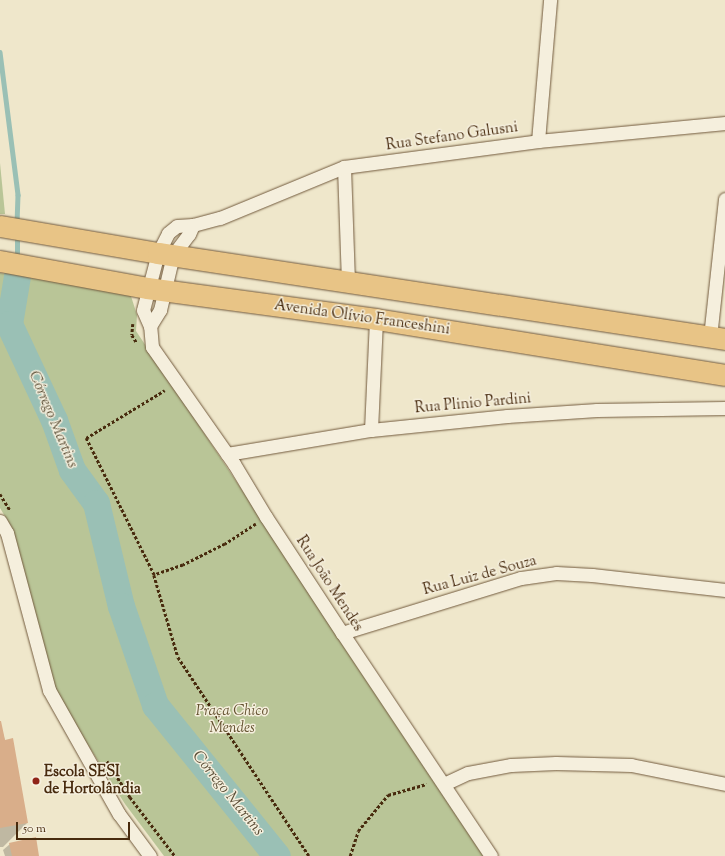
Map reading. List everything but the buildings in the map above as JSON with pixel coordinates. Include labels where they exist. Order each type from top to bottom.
[{"type":"main road","points":[[0,226],[166,254],[718,338]]},
{"type":"main road","name":"Avenida Olívio Franceshini","points":[[0,261],[155,290],[376,319],[725,375]]},
{"type":"street","points":[[538,141],[550,0]]},
{"type":"street","name":"Rua Stefano Galusni","points":[[166,254],[189,234],[193,225],[220,218],[344,167],[538,141],[725,123]]},
{"type":"street","points":[[344,167],[348,281]]},
{"type":"street","points":[[718,338],[725,199]]},
{"type":"street","name":"Rua João Mendes","points":[[166,254],[155,290],[160,310],[150,326],[152,347],[227,454],[266,517],[342,633],[491,856]]},
{"type":"street","points":[[371,430],[376,319]]},
{"type":"street","name":"Rua Plinio Pardini","points":[[227,454],[371,430],[546,413],[725,408]]},
{"type":"street","points":[[0,521],[7,533],[49,690],[119,814],[150,856]]},
{"type":"street","name":"Rua Luiz de Souza","points":[[342,633],[521,578],[556,573],[592,575],[725,590]]},
{"type":"street","points":[[444,784],[468,773],[511,765],[556,763],[631,765],[725,784]]},
{"type":"path","points":[[165,390],[86,438],[154,575],[178,657],[309,856]]},
{"type":"path","points":[[0,494],[14,516]]},
{"type":"path","points":[[154,575],[183,565],[225,544],[266,517]]},
{"type":"path","points":[[105,758],[130,798],[175,856]]},
{"type":"path","points":[[350,856],[358,831],[388,794],[433,782],[444,784]]},
{"type":"green space","points":[[0,163],[5,214],[0,214]]},
{"type":"green space","name":"Praça Chico Mendes","points":[[0,273],[130,293],[137,315],[136,331],[486,856],[164,856],[125,804],[54,691],[12,528],[0,508]]},
{"type":"waterway","name":"Córrego Martins","points":[[0,52],[18,195],[17,223]]},
{"type":"waterway","name":"Córrego Martins","points":[[17,234],[17,259]]},
{"type":"waterway","name":"Córrego Martins","points":[[17,276],[9,324],[54,420],[72,470],[96,503],[121,606],[155,705],[277,856]]},
{"type":"place","name":"Escola SESI de Hortolândia","points":[[36,781]]}]
